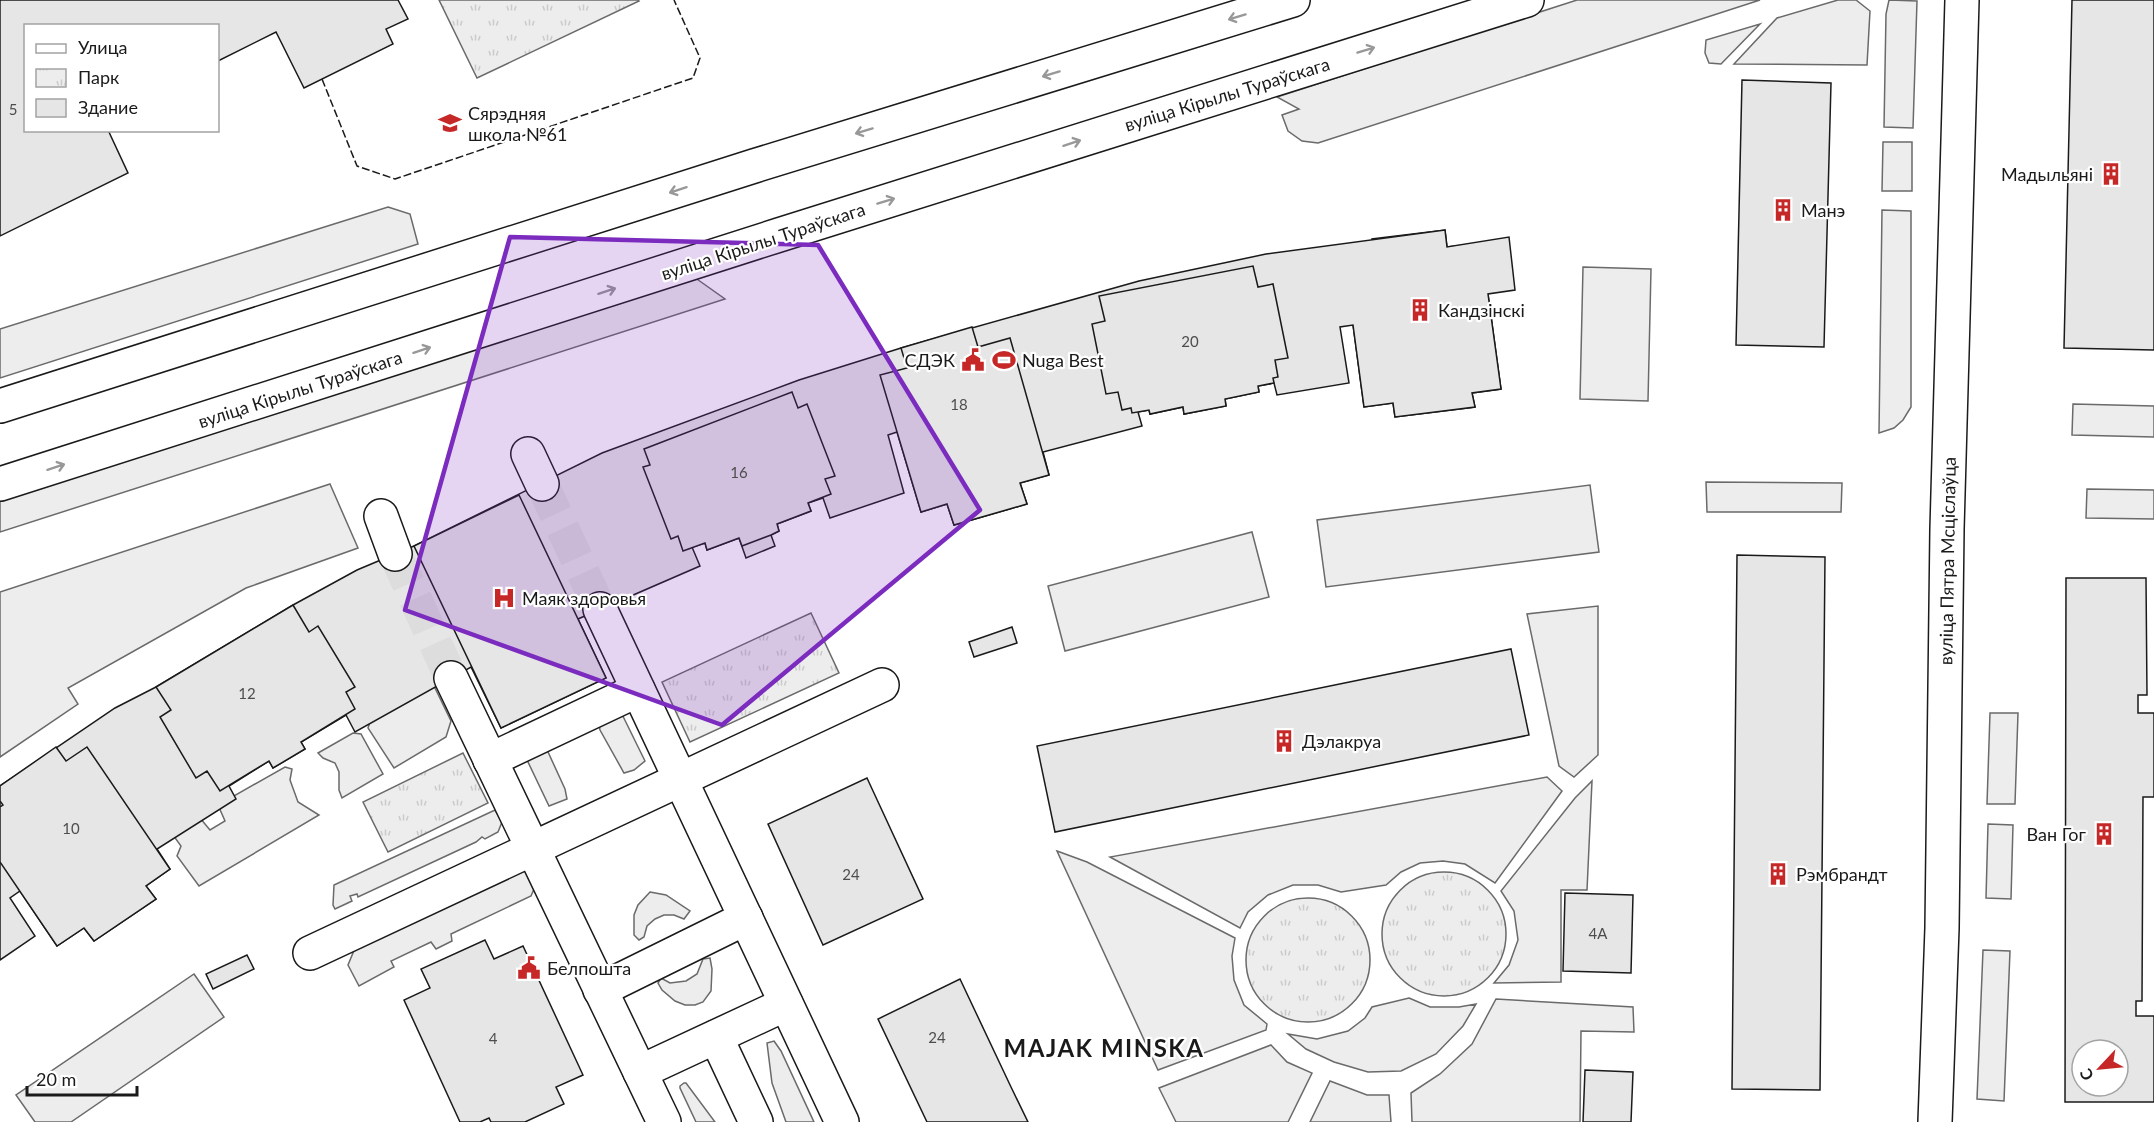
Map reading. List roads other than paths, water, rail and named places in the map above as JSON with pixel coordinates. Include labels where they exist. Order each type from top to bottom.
[{"type":"street","points":[[0,406],[785,156],[1293,0]]},
{"type":"street","name":"вуліца Кірылы Тураўскага","points":[[0,484],[813,224],[1527,0]]},
{"type":"street","name":"вуліца Пятра Мсціслаўца","points":[[1935,1122],[1942,928],[1947,529],[1962,0]]},
{"type":"street","points":[[528,454],[542,484]]},
{"type":"street","points":[[381,516],[395,554]]},
{"type":"street","points":[[600,609],[842,1122]]},
{"type":"street","points":[[451,678],[664,1122]]},
{"type":"street","points":[[309,953],[882,685]]},
{"type":"street","points":[[490,760],[638,690]]},
{"type":"street","points":[[600,990],[746,918]]},
{"type":"street","points":[[640,1072],[786,1004]]},
{"type":"street","points":[[716,1037],[756,1122]]},
{"type":"tunnel","points":[[542,484],[600,609]]},
{"type":"tunnel","points":[[395,554],[451,678]]},
{"type":"place","name":"Сярэдняя школа №61","points":[[450,123]]},
{"type":"place","name":"Мадыльяні","points":[[2111,174]]},
{"type":"place","name":"Манэ","points":[[1783,210]]},
{"type":"place","name":"Кандзінскі","points":[[1420,310]]},
{"type":"place","name":"СДЭК","points":[[973,360]]},
{"type":"place","name":"Nuga Best","points":[[1004,360]]},
{"type":"place","name":"Маяк здоровья","points":[[504,598]]},
{"type":"place","name":"Дэлакруа","points":[[1284,741]]},
{"type":"place","name":"Ван Гог","points":[[2104,834]]},
{"type":"place","name":"Рэмбрандт","points":[[1778,874]]},
{"type":"place","name":"Белпошта","points":[[529,968]]},
{"type":"district","name":"MAJAK MINSKA","points":[[1104,1047]]}]
